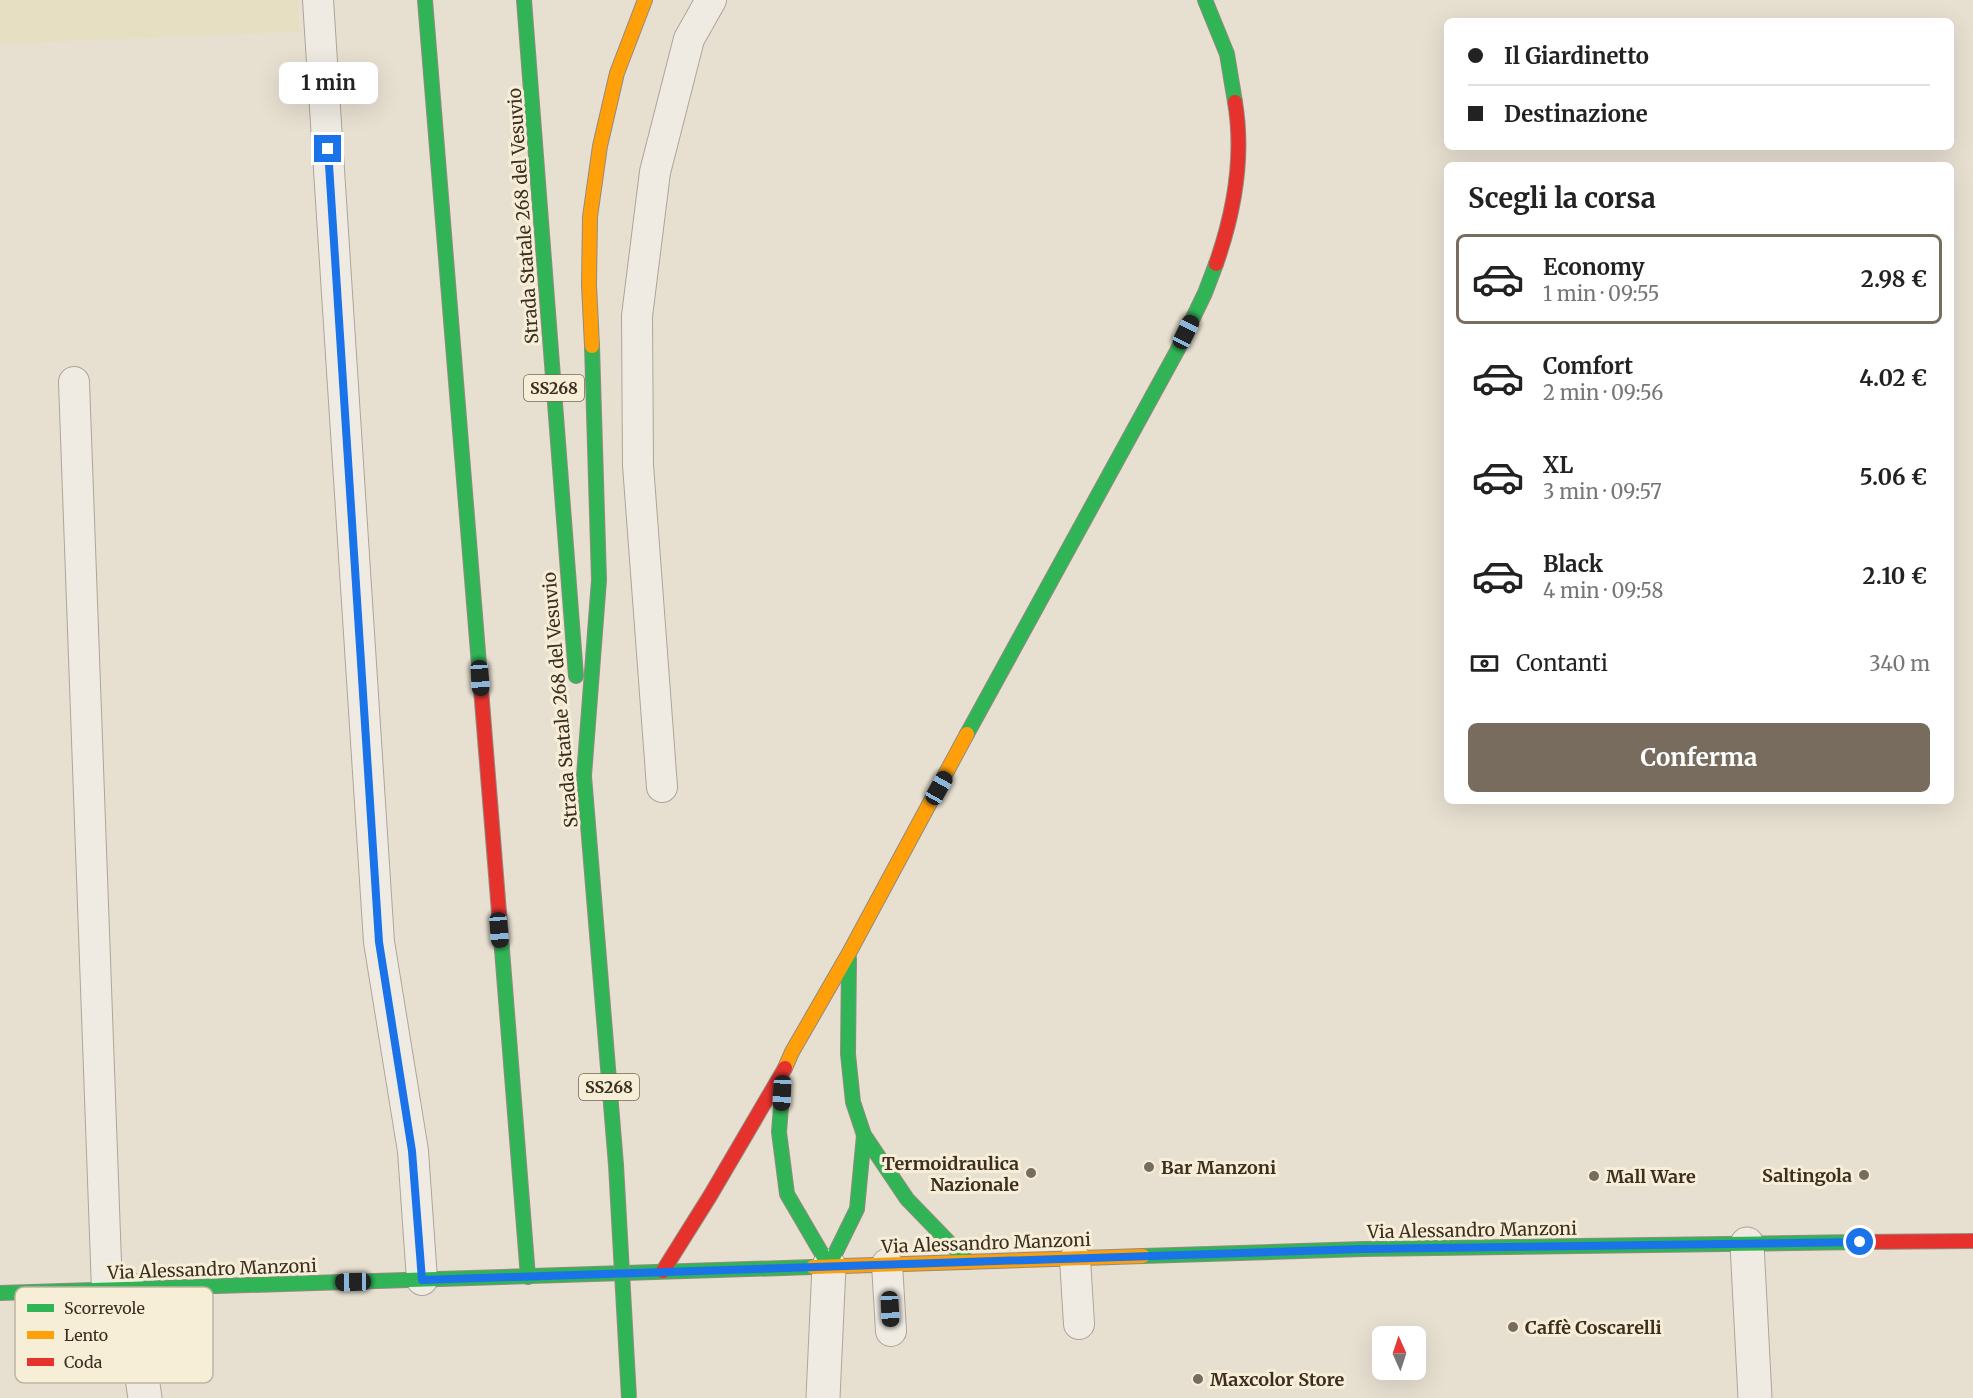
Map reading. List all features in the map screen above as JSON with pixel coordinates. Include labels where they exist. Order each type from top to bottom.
[{"type":"main road","points":[[424,0],[528,1277]]},
{"type":"main road","name":"Strada Statale 268 del Vesuvio","points":[[524,0],[616,1165],[629,1398]]},
{"type":"main road","points":[[584,776],[599,580],[589,285],[590,217],[600,146],[617,73],[645,0]]},
{"type":"main road","points":[[663,1271],[711,1196],[783,1073],[792,1052],[849,953],[1177,351],[1205,293],[1224,241],[1237,181],[1238,121],[1227,54],[1205,0]]},
{"type":"main road","points":[[849,953],[848,1054],[853,1102],[864,1135],[907,1199],[968,1262]]},
{"type":"main road","points":[[783,1073],[779,1132],[786,1194],[829,1266]]},
{"type":"main road","points":[[829,1266],[857,1209],[864,1135]]},
{"type":"main road","name":"Via Alessandro Manzoni","points":[[186,1287],[1363,1249],[1973,1241]]},
{"type":"main road","name":"Via Alessandro Manzoni","points":[[0,1293],[15,1292]]},
{"type":"street","points":[[1747,1244],[1755,1398]]},
{"type":"street","points":[[823,1398],[829,1266]]},
{"type":"street","points":[[141,1383],[145,1398]]},
{"type":"lane","points":[[318,0],[379,942],[412,1151],[422,1280]]},
{"type":"lane","points":[[662,787],[638,465],[637,316],[655,172],[689,39],[711,0]]},
{"type":"lane","points":[[74,382],[118,1287]]},
{"type":"lane","points":[[1075,1258],[1079,1324]]},
{"type":"lane","points":[[887,1264],[891,1331]]},
{"type":"shaded area","points":[[0,0],[298,0],[300,32],[0,44]]},
{"type":"traffic: fast","points":[[425,0],[481,689]]},
{"type":"traffic: fast","points":[[524,0],[576,676]]},
{"type":"traffic: fast","points":[[1205,0],[1227,54],[1235,102]]},
{"type":"traffic: fast","points":[[967,734],[1177,351],[1205,293],[1216,264]]},
{"type":"traffic: fast","points":[[584,776],[599,580],[592,346]]},
{"type":"traffic: fast","points":[[584,776],[616,1165],[629,1398]]},
{"type":"traffic: fast","points":[[501,937],[528,1277]]},
{"type":"traffic: fast","points":[[849,958],[848,1054],[853,1102],[864,1135],[907,1199],[968,1262]]},
{"type":"traffic: fast","points":[[783,1081],[779,1132],[787,1194],[829,1266]]},
{"type":"traffic: fast","points":[[829,1266],[857,1209],[864,1135]]},
{"type":"traffic: fast","points":[[1143,1256],[1363,1249],[1860,1242]]},
{"type":"traffic: fast","points":[[188,1287],[813,1267]]},
{"type":"traffic: fast","points":[[0,1293],[15,1293]]},
{"type":"traffic: slow","points":[[592,346],[589,285],[590,217],[600,146],[617,73],[645,0]]},
{"type":"traffic: slow","points":[[785,1068],[967,734]]},
{"type":"traffic: slow","points":[[813,1267],[1143,1256]]},
{"type":"traffic: jam","points":[[1216,264],[1228,225],[1236,184],[1238,122],[1235,102]]},
{"type":"traffic: jam","points":[[481,689],[501,937]]},
{"type":"traffic: jam","points":[[663,1271],[785,1068]]},
{"type":"traffic: jam","points":[[1860,1242],[1973,1241]]},
{"type":"place","name":"Bar Manzoni","points":[[1149,1167]]},
{"type":"place","name":"Termoidraulica Nazionale","points":[[1031,1173]]},
{"type":"place","name":"Saltingola","points":[[1864,1175]]},
{"type":"place","name":"Mall Ware","points":[[1594,1176]]},
{"type":"place","name":"Caffè Coscarelli","points":[[1513,1327]]},
{"type":"place","name":"Maxcolor Store","points":[[1198,1379]]},
{"type":"route","points":[[328,149],[379,942],[412,1151],[422,1280],[1363,1249],[1860,1242]]}]
